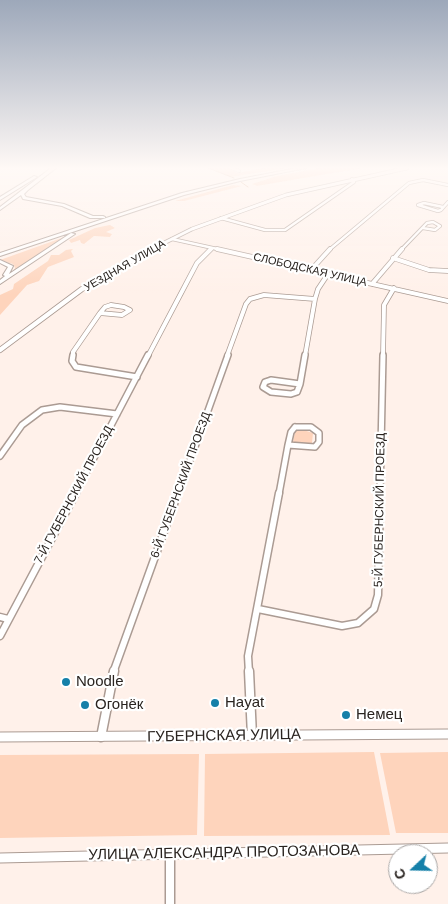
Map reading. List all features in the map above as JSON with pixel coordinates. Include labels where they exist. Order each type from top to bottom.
[{"type":"main road","points":[[75,210],[100,217],[123,210]]},
{"type":"main road","points":[[0,254],[128,210]]},
{"type":"main road","points":[[0,254],[134,210]]},
{"type":"main road","points":[[0,281],[71,235],[138,210]]},
{"type":"main road","points":[[71,229],[86,222],[87,218],[84,214]]},
{"type":"main road","points":[[0,261],[12,268],[0,281]]},
{"type":"street","name":"УЕЗДНАЯ УЛИЦА","points":[[0,350],[82,289],[121,265],[172,239],[243,210]]},
{"type":"street","points":[[221,218],[265,230],[285,230],[313,210]]},
{"type":"street","points":[[310,270],[327,252],[377,210]]},
{"type":"street","points":[[372,284],[392,258],[423,228],[430,222],[440,226],[435,230],[423,228]]},
{"type":"street","name":"СЛОБОДСКАЯ УЛИЦА","points":[[172,239],[448,301]]},
{"type":"street","points":[[116,414],[197,264],[212,248]]},
{"type":"street","points":[[392,258],[429,270],[448,271]]},
{"type":"street","points":[[300,384],[271,380],[265,382],[263,387],[271,392],[291,394],[297,392],[300,384],[315,299],[318,289],[328,274]]},
{"type":"street","name":"5-Й ГУБЕРНСКИЙ ПРОЕЗД","points":[[258,609],[342,626],[365,619],[374,609],[378,595],[384,305],[394,288]]},
{"type":"street","name":"6-Й ГУБЕРНСКИЙ ПРОЕЗД","points":[[101,737],[111,679],[246,304],[253,297],[264,295],[315,299]]},
{"type":"street","points":[[100,313],[122,315],[130,310],[127,307],[105,307],[100,313],[73,352],[71,358],[74,364],[85,370],[137,377]]},
{"type":"street","name":"7-Й ГУБЕРНСКИЙ ПРОЕЗД","points":[[0,456],[22,425],[42,410],[60,407],[116,414],[0,636]]},
{"type":"street","points":[[252,736],[248,656],[288,445],[291,432],[295,427],[311,427],[319,433],[319,442],[315,447],[288,445]]},
{"type":"street","points":[[0,617],[8,619]]},
{"type":"street","name":"ГУБЕРНСКАЯ УЛИЦА","points":[[0,737],[448,734]]},
{"type":"street","name":"УЛИЦА АЛЕКСАНДРА ПРОТОЗАНОВА","points":[[0,858],[448,848]]},
{"type":"street","points":[[170,854],[170,904]]},
{"type":"shaded area","points":[[110,225],[115,228],[106,232],[112,234],[110,237],[94,236],[84,244],[80,240],[71,243],[69,240],[95,228]]},
{"type":"shaded area","points":[[70,235],[13,272],[15,268],[13,264],[0,260]]},
{"type":"shaded area","points":[[73,249],[71,251],[74,257],[48,267],[39,281],[27,285],[0,315],[0,295],[13,289],[14,284],[48,261],[51,255],[59,255],[66,250]]},
{"type":"shaded area","points":[[300,429],[313,433],[312,443],[309,445],[293,442],[295,432]]},
{"type":"shaded area","points":[[374,752],[390,835],[204,836],[205,754]]},
{"type":"shaded area","points":[[448,752],[448,833],[396,833],[380,753]]},
{"type":"shaded area","points":[[199,754],[197,835],[0,838],[0,755]]},
{"type":"place","name":"Noodle","points":[[66,682]]},
{"type":"place","name":"Hayat","points":[[215,703]]},
{"type":"place","name":"Огонёк","points":[[85,705]]},
{"type":"place","name":"Немец","points":[[346,715]]}]
